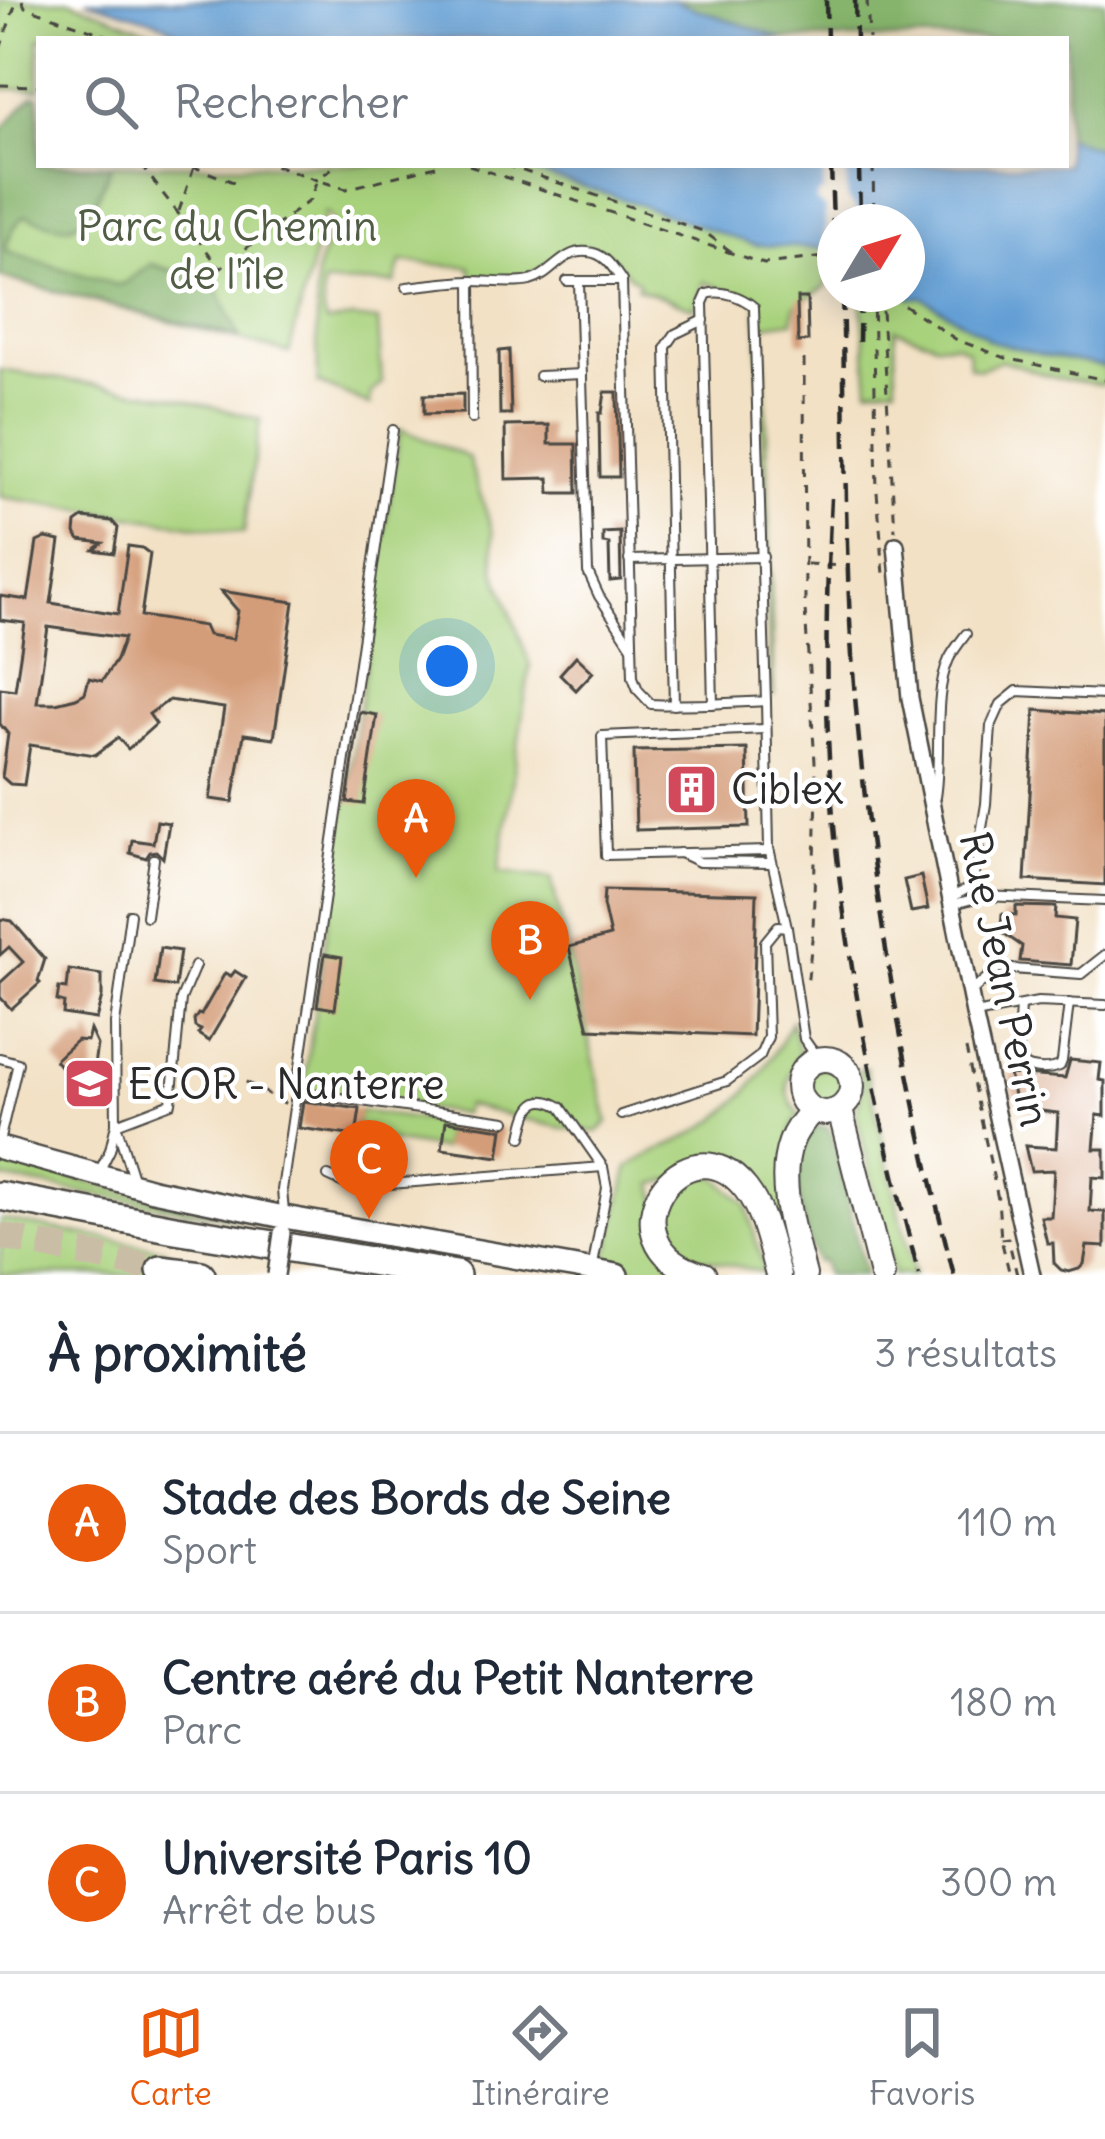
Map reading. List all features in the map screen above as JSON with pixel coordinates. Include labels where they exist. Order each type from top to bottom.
[{"type":"highway","points":[[0,1196],[455,1275]]},
{"type":"highway","points":[[160,1270],[201,1275]]},
{"type":"main road","points":[[818,1059],[838,1061],[851,1075],[852,1094],[840,1109],[826,1113],[805,1104],[798,1087],[803,1070],[818,1059]]},
{"type":"main road","points":[[840,1109],[882,1275]]},
{"type":"main road","points":[[804,1275],[787,1193],[788,1157],[791,1142],[812,1110]]},
{"type":"main road","points":[[0,1148],[136,1186],[284,1217],[617,1275]]},
{"type":"main road","points":[[704,1275],[669,1255],[656,1235],[652,1214],[658,1192],[673,1175],[703,1166],[724,1171],[744,1186],[762,1219],[777,1271]]},
{"type":"street","name":"Rue Jean Perrin","points":[[896,545],[910,698],[1032,1275]]},
{"type":"street","points":[[276,1275],[284,1217]]},
{"type":"lane","points":[[407,287],[527,282],[574,252],[591,251],[604,257],[622,281],[633,677],[651,704],[766,701]]},
{"type":"lane","points":[[567,280],[622,281]]},
{"type":"lane","points":[[470,281],[472,419]]},
{"type":"lane","points":[[580,282],[588,572],[598,596],[632,646]]},
{"type":"lane","points":[[713,704],[703,303],[716,291],[746,300],[756,314],[769,851],[787,927],[804,1039],[818,1059]]},
{"type":"lane","points":[[674,705],[666,347],[676,334],[704,320]]},
{"type":"lane","points":[[539,376],[582,374]]},
{"type":"lane","points":[[284,1217],[282,1190],[393,430]]},
{"type":"lane","points":[[629,560],[763,557]]},
{"type":"lane","points":[[933,811],[945,672],[966,634]]},
{"type":"lane","points":[[951,901],[968,890],[978,864],[991,726],[1001,704],[1017,691],[1105,695]]},
{"type":"lane","points":[[765,724],[602,736],[606,855],[769,851]]},
{"type":"lane","points":[[679,852],[699,862],[771,862]]},
{"type":"lane","points":[[146,916],[154,859]]},
{"type":"lane","points":[[951,901],[984,896],[1105,901]]},
{"type":"lane","points":[[98,1175],[116,1124],[115,1024],[130,914]]},
{"type":"lane","points":[[621,1115],[727,1081],[760,1056],[768,1037],[766,942],[778,926],[787,927]]},
{"type":"lane","points":[[970,993],[998,968],[1081,974],[1105,956]]},
{"type":"lane","points":[[116,1124],[171,1103],[181,999],[195,966]]},
{"type":"lane","points":[[974,1014],[1037,1002],[1105,1005]]},
{"type":"lane","points":[[1020,1006],[1017,1058],[1028,1067],[1052,1070],[1062,1061],[1069,1003]]},
{"type":"lane","points":[[0,1058],[18,1063],[0,1138]]},
{"type":"lane","points":[[296,1092],[506,1121]]},
{"type":"lane","points":[[522,1137],[526,1114],[534,1104],[551,1101],[561,1107],[603,1167],[607,1188],[592,1271]]},
{"type":"lane","points":[[116,1124],[136,1186]]},
{"type":"lane","points":[[328,1176],[352,1186],[603,1167]]},
{"type":"path","points":[[0,49],[19,0],[25,7],[108,36]]},
{"type":"path","points":[[867,0],[869,36]]},
{"type":"path","points":[[0,85],[36,86]]},
{"type":"path","points":[[143,168],[220,268],[310,200],[316,180],[332,168]]},
{"type":"path","points":[[178,213],[191,168]]},
{"type":"path","points":[[197,168],[236,183]]},
{"type":"path","points":[[283,168],[346,189],[436,168]]},
{"type":"path","points":[[478,168],[764,264],[817,258]]},
{"type":"path","points":[[514,168],[703,231],[734,254]]},
{"type":"path","points":[[873,168],[874,204]]},
{"type":"path","points":[[873,312],[877,493],[885,581]]},
{"type":"path","points":[[882,312],[896,545]]},
{"type":"path","points":[[915,312],[957,340],[1006,358],[1105,380]]},
{"type":"path","points":[[799,1008],[809,974],[818,793],[805,609],[804,359]]},
{"type":"path","points":[[805,564],[842,566]]},
{"type":"path","points":[[978,1034],[966,1049],[998,1199],[1001,1239],[1008,1238],[1013,1275]]},
{"type":"path","points":[[230,1072],[294,1108]]},
{"type":"green space","name":"Parc du Chemin de l'île","points":[[0,0],[69,0],[162,36],[36,36],[36,89],[0,89]]},
{"type":"green space","points":[[671,0],[1105,0],[1105,151],[1069,138],[1069,36],[774,36]]},
{"type":"green space","points":[[36,96],[36,168],[110,168],[93,205],[80,220],[63,226],[25,216],[12,232],[7,252],[116,285],[151,264],[215,284],[239,337],[0,277],[0,131]]},
{"type":"green space","name":"Parc du Chemin de l'île","points":[[36,166],[543,168],[817,244],[817,292],[795,306],[793,321],[764,325],[774,697],[757,301],[704,282],[694,308],[637,288],[639,282],[607,254],[583,246],[540,270],[510,277],[473,278],[470,267],[401,262],[395,283],[323,284],[326,322],[378,321],[382,383],[371,393],[370,405],[318,383],[316,274],[333,221],[325,212],[289,353],[0,277],[0,174]]},
{"type":"green space","points":[[925,299],[988,340],[1105,367],[1105,385],[1055,378],[1001,360],[980,369],[969,366],[968,351],[956,344],[935,343],[895,329],[896,385],[869,388],[863,312],[925,312]]},
{"type":"green space","points":[[0,370],[172,396],[260,419],[244,533],[0,497]]},
{"type":"green space","points":[[400,429],[468,457],[493,533],[495,570],[530,665],[499,872],[551,878],[608,1122],[597,1132],[466,1105],[463,1114],[303,1091]]},
{"type":"green space","points":[[791,1022],[800,1053],[788,1084],[789,1098],[799,1113],[791,1132],[797,1275],[787,1275],[737,1166],[654,1184],[670,1267],[663,1275],[605,1264],[629,1167],[728,1110],[764,1070]]},
{"type":"green space","points":[[824,1067],[837,1073],[843,1086],[837,1099],[824,1105],[811,1099],[805,1086],[811,1073]]},
{"type":"green space","points":[[866,1068],[914,1275],[893,1275],[856,1112],[863,1087],[859,1069]]},
{"type":"green space","points":[[359,1111],[446,1123],[442,1149],[356,1136]]},
{"type":"green space","points":[[819,1126],[827,1127],[833,1136],[865,1275],[826,1275],[806,1230],[798,1170],[807,1136]]},
{"type":"green space","points":[[0,1159],[124,1192],[260,1224],[0,1178]]},
{"type":"green space","points":[[715,1176],[746,1204],[765,1273],[685,1254],[671,1242],[661,1213],[678,1182]]},
{"type":"green space","points":[[0,1219],[166,1250],[161,1275],[0,1275]]},
{"type":"water","points":[[86,0],[671,0],[774,36],[187,36],[156,21]]},
{"type":"water","points":[[1069,138],[1105,151],[1105,367],[988,340],[925,299],[925,204],[817,204],[817,248],[754,245],[521,168],[1069,168]]},
{"type":"pier","points":[[823,168],[846,168],[847,199],[852,204],[820,204],[819,194],[824,192]]},
{"type":"building","points":[[797,298],[807,298],[808,341],[798,342]]},
{"type":"building","points":[[509,350],[511,414],[500,414],[499,351]]},
{"type":"building","points":[[605,392],[617,392],[619,477],[600,477],[599,413]]},
{"type":"building","points":[[463,394],[463,413],[424,414],[424,395]]},
{"type":"building","points":[[549,425],[549,444],[576,444],[577,493],[550,493],[549,478],[506,479],[505,426]]},
{"type":"building","points":[[83,518],[112,521],[118,528],[114,553],[94,550],[103,543],[80,540],[76,523]]},
{"type":"building","points":[[620,532],[621,580],[610,581],[609,544],[603,543],[603,533]]},
{"type":"building","points":[[46,538],[60,541],[51,603],[118,614],[128,546],[150,554],[141,616],[204,626],[208,635],[233,639],[238,611],[221,591],[294,602],[274,738],[244,734],[233,802],[210,799],[224,708],[169,700],[149,714],[156,724],[128,749],[118,738],[95,755],[30,745],[24,785],[10,784],[2,777],[8,734],[0,724],[0,688],[15,690],[25,623],[0,620],[0,596],[28,600],[37,542]],"holes":[[[48,627],[124,638],[102,681],[89,678],[85,693],[76,698],[37,703]]]},
{"type":"building","points":[[576,656],[593,672],[576,690],[560,674]]},
{"type":"building","points":[[1035,710],[1105,715],[1105,885],[1025,880]]},
{"type":"building","points":[[360,712],[377,715],[364,804],[347,802]]},
{"type":"building","name":"Ciblex","points":[[747,749],[749,827],[636,830],[634,751]]},
{"type":"building","points":[[157,821],[169,823],[163,858],[156,851],[146,858],[130,853],[132,840],[153,843]]},
{"type":"building","points":[[921,876],[928,909],[911,912],[904,880]]},
{"type":"building","points":[[604,890],[757,894],[752,1036],[589,1029],[569,947],[610,936]]},
{"type":"building","points":[[1016,906],[1056,907],[1055,918],[1075,920],[1071,965],[1020,961],[1022,946],[1003,933],[1006,929],[1001,926],[1002,914],[1016,915]]},
{"type":"building","points":[[0,919],[12,921],[45,959],[40,983],[11,1009],[0,997],[0,983],[23,962],[9,947],[0,955]]},
{"type":"building","points":[[160,948],[180,951],[175,987],[155,984]]},
{"type":"building","points":[[325,954],[342,957],[335,1009],[317,1006]]},
{"type":"building","points":[[69,970],[102,975],[96,1019],[63,1014],[64,1003],[57,1001],[59,988],[67,989]]},
{"type":"building","points":[[235,971],[246,978],[209,1041],[198,1034],[201,1030],[194,1020],[225,973],[231,976]]},
{"type":"building","points":[[90,1030],[97,1045],[89,1099],[55,1060],[77,1040],[87,1041]]},
{"type":"building","points":[[1070,1060],[1101,1063],[1099,1080],[1105,1081],[1105,1116],[1097,1115],[1094,1149],[1105,1149],[1105,1178],[1092,1177],[1090,1211],[1105,1212],[1105,1247],[1087,1246],[1084,1264],[1069,1272],[1054,1263],[1053,1243],[1047,1243],[1041,1217],[1051,1217],[1054,1170],[1031,1171],[1025,1146],[1056,1148],[1058,1113],[1025,1109],[1022,1101],[1015,1100],[1009,1074],[1065,1078]]},
{"type":"building","points":[[303,1101],[360,1109],[356,1136],[299,1128]]},
{"type":"building","points":[[446,1121],[503,1129],[499,1157],[442,1149]]},
{"type":"tunnel","points":[[0,1236],[161,1270]]},
{"type":"railway","points":[[826,0],[827,36]]},
{"type":"railway","points":[[855,0],[856,36]]},
{"type":"railway","points":[[831,168],[832,204]]},
{"type":"railway","points":[[859,168],[860,204]]},
{"type":"railway","points":[[842,312],[851,636],[869,833],[905,1056],[954,1275]]},
{"type":"railway","points":[[859,342],[860,312]]},
{"type":"railway","points":[[831,498],[827,680],[837,852],[864,1035],[919,1275]]},
{"type":"place","name":"Ciblex","points":[[692,789]]},
{"type":"place","name":"Stade des Bords de Seine","points":[[416,878]]},
{"type":"place","name":"Centre aéré du Petit Nanterre","points":[[530,1000]]},
{"type":"place","name":"ECOR - Nanterre","points":[[89,1084]]},
{"type":"place","name":"Université Paris 10","points":[[369,1219]]}]
